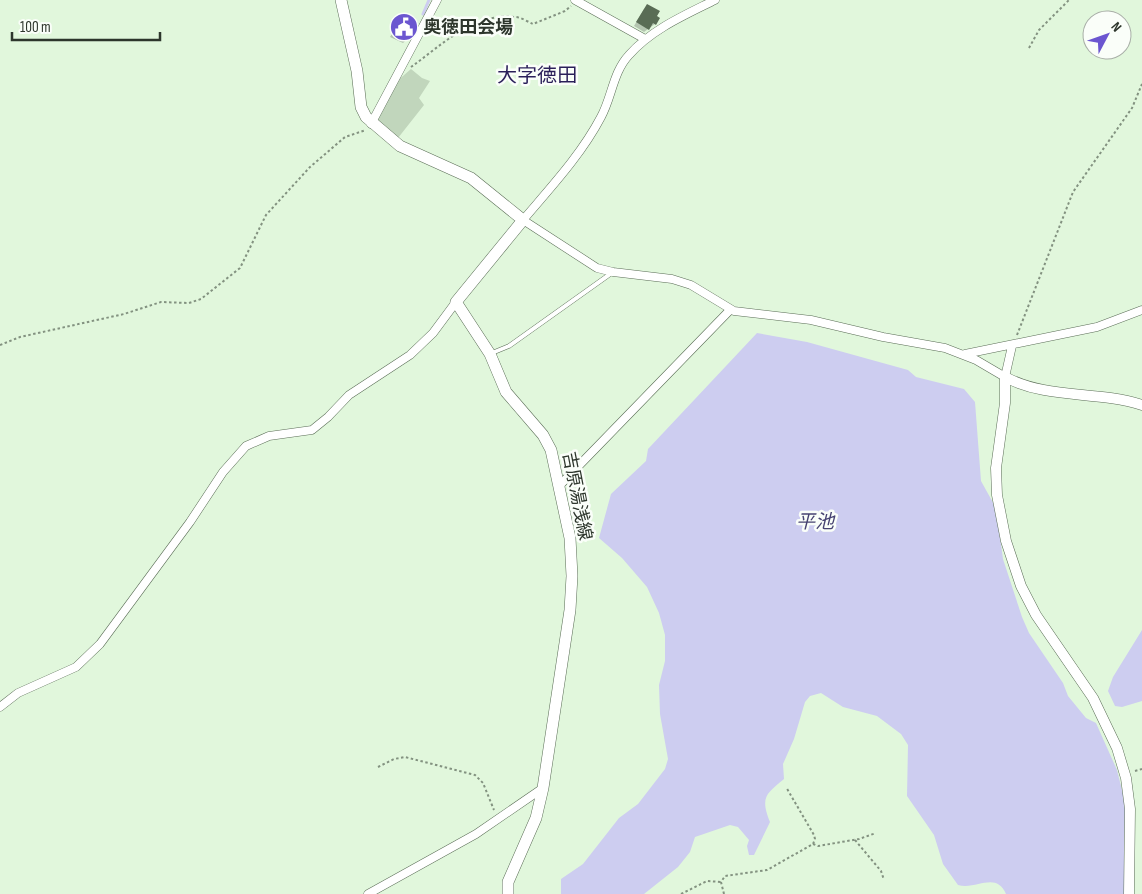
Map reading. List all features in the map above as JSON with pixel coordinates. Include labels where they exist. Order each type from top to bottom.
[{"type":"main road","points":[[341,0],[357,71],[361,107],[374,126],[413,154],[471,178],[523,220],[456,302]]},
{"type":"main road","name":"吉原湯浅線","points":[[456,302],[457,307],[490,354],[506,392],[548,444],[560,485],[570,538],[572,576],[570,610],[543,788],[536,818],[508,882],[508,894]]},
{"type":"street","points":[[374,126],[437,0]]},
{"type":"street","points":[[576,0],[645,39]]},
{"type":"street","points":[[715,0],[645,39],[628,56],[615,78],[602,115],[585,144],[523,220],[589,264],[613,272],[672,279],[691,286],[730,310],[811,320],[883,337],[939,346],[965,354],[1021,385],[1043,391],[1115,398],[1142,405]]},
{"type":"street","points":[[0,706],[18,693],[76,666],[100,644],[190,522],[224,472],[246,446],[269,436],[312,430],[328,417],[349,395],[401,362],[420,347],[456,302]]},
{"type":"street","points":[[560,485],[730,310]]},
{"type":"street","points":[[965,354],[1012,346],[1097,327],[1142,310]]},
{"type":"street","points":[[1012,346],[1005,377],[1005,403],[997,448],[996,474],[1000,515],[1006,541],[1021,586],[1036,615],[1092,698],[1117,748],[1126,778],[1130,809],[1129,894]]},
{"type":"street","points":[[368,894],[452,848],[543,788]]},
{"type":"lane","points":[[490,354],[509,346],[613,272]]},
{"type":"path","points":[[411,67],[467,26],[494,18],[516,17],[533,24],[565,11],[576,0]]},
{"type":"path","points":[[1029,48],[1039,30],[1069,0]]},
{"type":"path","points":[[1012,346],[1073,192],[1132,108],[1142,84]]},
{"type":"path","points":[[0,345],[20,337],[124,314],[161,302],[189,303],[202,299],[240,268],[266,214],[310,166],[345,137],[374,126]]},
{"type":"path","points":[[378,767],[394,759],[405,757],[471,773],[483,783],[498,819]]},
{"type":"path","points":[[724,894],[721,882],[725,876],[767,870],[813,844],[814,835],[786,787]]},
{"type":"path","points":[[813,844],[818,846],[855,840],[876,833]]},
{"type":"path","points":[[855,840],[881,871],[884,880]]},
{"type":"path","points":[[681,894],[707,881],[721,882]]},
{"type":"green space","points":[[411,69],[422,78],[430,81],[419,98],[424,105],[398,138],[377,120],[396,82]]},
{"type":"water","name":"平池","points":[[757,333],[807,342],[908,370],[916,377],[964,389],[975,402],[981,481],[996,508],[1003,559],[1022,617],[1029,633],[1063,683],[1068,696],[1086,718],[1096,723],[1117,770],[1126,806],[1124,894],[1006,894],[1002,887],[991,882],[965,886],[958,885],[943,864],[934,835],[907,796],[908,745],[901,734],[877,716],[843,707],[821,693],[810,696],[805,702],[794,739],[783,764],[784,779],[766,797],[765,807],[770,822],[754,855],[749,855],[747,846],[749,840],[738,827],[730,825],[695,837],[690,852],[678,867],[644,894],[561,894],[561,879],[583,864],[619,818],[638,804],[665,769],[668,759],[660,714],[659,685],[665,661],[665,635],[659,613],[647,587],[622,558],[599,538],[611,494],[646,461],[648,449]]},
{"type":"water","points":[[1142,630],[1142,701],[1122,707],[1115,706],[1108,691],[1113,677]]},
{"type":"building","points":[[647,4],[660,11],[657,16],[660,18],[656,25],[653,23],[649,30],[636,22]]},
{"type":"building","name":"奥徳田会場","points":[[403,15],[414,20],[410,26],[414,28],[407,40],[393,33]]},
{"type":"waterway","points":[[423,14],[429,0]]},
{"type":"place","name":"奥徳田会場","points":[[404,27]]},
{"type":"district","name":"大字徳田","points":[[537,76]]}]
